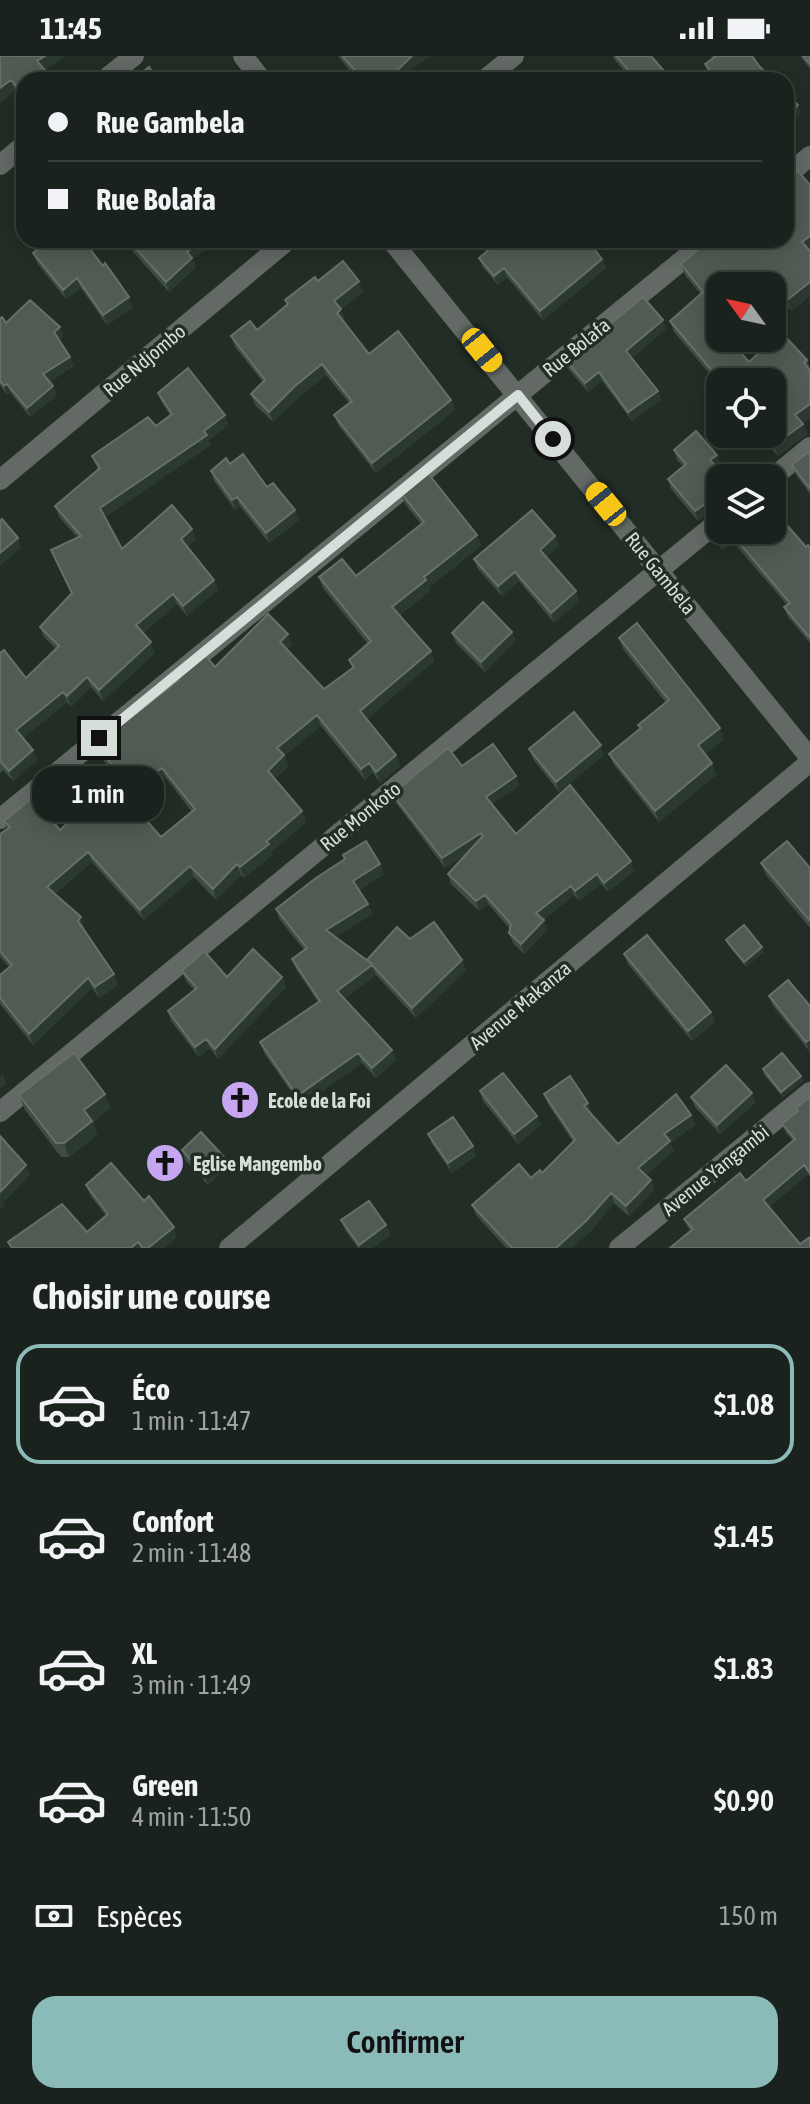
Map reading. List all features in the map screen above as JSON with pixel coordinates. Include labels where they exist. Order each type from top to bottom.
[{"type":"street","points":[[114,72],[134,56]]},
{"type":"street","points":[[243,56],[256,72]]},
{"type":"street","points":[[494,72],[514,56]]},
{"type":"street","points":[[0,165],[16,152]]},
{"type":"street","points":[[794,169],[810,156]]},
{"type":"street","name":"Rue Ndjombo","points":[[0,480],[278,248]]},
{"type":"street","name":"Rue Gambela","points":[[398,248],[810,760]]},
{"type":"street","name":"Rue Bolafa","points":[[0,819],[697,248]]},
{"type":"street","points":[[786,467],[810,447]]},
{"type":"street","name":"Rue Monkoto","points":[[0,1112],[706,531]]},
{"type":"street","name":"Avenue Makanza","points":[[229,1248],[810,760]]},
{"type":"street","name":"Avenue Yangambi","points":[[619,1248],[810,1092]]},
{"type":"building","points":[[0,56],[45,56],[37,61],[46,72],[16,72],[16,86],[11,80],[0,88]]},
{"type":"building","points":[[342,56],[412,56],[395,72],[357,72]]},
{"type":"building","points":[[616,56],[651,56],[665,72],[630,72]]},
{"type":"building","points":[[752,56],[765,72],[711,72],[705,64],[715,57]]},
{"type":"building","points":[[798,171],[810,185],[810,236],[802,242],[810,251],[810,282],[787,300],[786,272],[706,272],[706,352],[740,352],[749,362],[760,352],[786,352],[786,337],[807,360],[804,363],[810,371],[810,404],[795,415],[803,424],[786,436],[786,368],[710,368],[670,321],[703,292],[681,264],[700,248],[794,248],[794,174]]},
{"type":"building","points":[[39,248],[89,248],[103,266],[105,263],[129,297],[103,315],[77,278],[63,290],[33,253]]},
{"type":"building","points":[[135,248],[192,248],[187,252],[192,258],[166,282]]},
{"type":"building","points":[[491,248],[593,248],[602,259],[540,311],[504,268],[494,276],[479,258]]},
{"type":"building","points":[[343,261],[359,281],[334,301],[341,309],[337,313],[369,354],[398,331],[451,400],[372,463],[334,415],[352,401],[322,364],[269,412],[251,394],[265,380],[231,336],[250,321],[257,330],[288,304],[285,300],[315,277],[318,281]]},
{"type":"building","points":[[643,297],[663,320],[626,351],[658,391],[628,412],[599,372],[585,383],[566,361]]},
{"type":"building","points":[[30,300],[60,327],[54,332],[70,357],[43,374],[53,386],[27,408],[7,384],[4,386],[0,381],[0,319],[2,317],[6,323]]},
{"type":"building","points":[[188,368],[225,415],[204,431],[207,435],[100,508],[122,549],[172,505],[192,529],[181,539],[214,580],[183,606],[173,594],[136,625],[151,642],[99,690],[87,677],[67,696],[63,692],[16,730],[33,750],[9,771],[0,761],[0,653],[4,650],[26,678],[59,646],[40,627],[72,593],[51,550],[81,536],[55,506],[100,468],[92,456],[148,417],[156,426],[172,414],[158,393]]},
{"type":"building","points":[[696,431],[706,442],[706,448],[711,448],[717,455],[710,460],[713,464],[706,464],[706,503],[695,511],[668,479],[686,464],[674,450]]},
{"type":"building","points":[[810,451],[810,489],[792,465]]},
{"type":"building","points":[[243,454],[267,487],[273,483],[295,510],[266,533],[237,497],[232,500],[211,471],[226,458],[230,464]]},
{"type":"building","points":[[427,472],[477,535],[392,607],[431,651],[360,711],[396,755],[376,772],[369,763],[361,769],[317,715],[277,748],[284,755],[268,771],[302,811],[266,842],[269,844],[240,867],[237,864],[213,889],[190,866],[140,910],[88,852],[47,887],[81,917],[78,921],[114,974],[95,987],[88,978],[29,1034],[0,998],[0,975],[12,965],[0,951],[0,834],[10,827],[4,821],[32,798],[60,830],[120,775],[96,745],[179,680],[205,655],[215,667],[268,614],[288,634],[280,642],[324,689],[354,667],[349,660],[371,641],[319,577],[342,559],[356,576],[424,522],[401,493]],"holes":[[[162,768],[195,809],[161,837],[126,797]]]},
{"type":"building","points":[[532,510],[555,536],[540,550],[576,591],[551,613],[515,572],[498,586],[474,559]]},
{"type":"building","points":[[2,519],[18,538],[0,553],[0,521]]},
{"type":"building","points":[[786,524],[810,548],[810,638],[784,607],[790,603],[740,544],[786,544]]},
{"type":"building","points":[[483,602],[512,632],[481,662],[452,633]]},
{"type":"building","points":[[637,623],[720,728],[698,745],[712,763],[655,811],[609,754],[669,700],[619,638]]},
{"type":"building","points":[[574,712],[601,745],[556,782],[529,749]]},
{"type":"building","points":[[493,744],[516,776],[486,797],[516,834],[570,785],[631,861],[604,883],[597,874],[575,891],[571,886],[536,913],[544,920],[521,944],[509,933],[511,924],[485,895],[476,901],[448,874],[483,836],[481,833],[442,858],[392,794],[448,748],[462,766]]},
{"type":"building","points":[[366,841],[380,864],[353,881],[368,904],[326,930],[372,964],[367,960],[397,927],[410,939],[434,922],[462,960],[412,1008],[372,965],[337,991],[392,1050],[372,1068],[358,1053],[297,1096],[260,1042],[320,1001],[292,959],[307,948],[276,909],[345,859],[343,855]]},
{"type":"building","points":[[787,841],[810,868],[810,921],[761,863]]},
{"type":"building","points":[[744,925],[762,947],[744,962],[726,940]]},
{"type":"building","points":[[647,935],[711,1012],[688,1031],[624,954]]},
{"type":"building","points":[[253,949],[282,977],[215,1049],[206,1039],[195,1047],[168,1011],[197,988],[182,971],[204,951],[227,977]]},
{"type":"building","points":[[788,980],[810,1006],[810,1039],[806,1042],[769,996]]},
{"type":"building","points":[[74,1053],[105,1094],[84,1110],[92,1121],[64,1143],[56,1143],[19,1095]]},
{"type":"building","points":[[782,1053],[801,1076],[781,1092],[763,1069]]},
{"type":"building","points":[[726,1065],[752,1093],[717,1125],[691,1097]]},
{"type":"building","points":[[503,1073],[537,1116],[514,1134],[480,1091]]},
{"type":"building","points":[[570,1076],[588,1103],[584,1106],[618,1144],[676,1094],[691,1115],[664,1134],[670,1141],[638,1168],[651,1180],[626,1206],[611,1193],[556,1248],[512,1248],[472,1205],[519,1164],[531,1178],[540,1170],[542,1173],[575,1140],[544,1094]]},
{"type":"building","points":[[810,1097],[810,1173],[804,1165],[763,1200],[800,1244],[810,1237],[810,1248],[670,1248],[693,1229],[684,1219],[740,1173],[746,1181],[795,1139],[782,1124]]},
{"type":"building","points":[[453,1117],[473,1146],[448,1163],[428,1134]]},
{"type":"building","points":[[201,1132],[224,1157],[204,1175],[182,1150]]},
{"type":"building","points":[[0,1136],[26,1165],[0,1192]]},
{"type":"building","points":[[111,1163],[144,1201],[149,1196],[174,1227],[148,1248],[143,1248],[138,1242],[131,1248],[12,1248],[8,1242],[62,1204],[87,1232],[108,1214],[86,1185]]},
{"type":"building","points":[[369,1201],[386,1225],[359,1245],[341,1220]]},
{"type":"place","name":"Ecole de la Foi","points":[[240,1100]]},
{"type":"place","name":"Eglise Mangembo","points":[[165,1163]]},
{"type":"route","points":[[99,738],[518,395],[553,439]]}]
